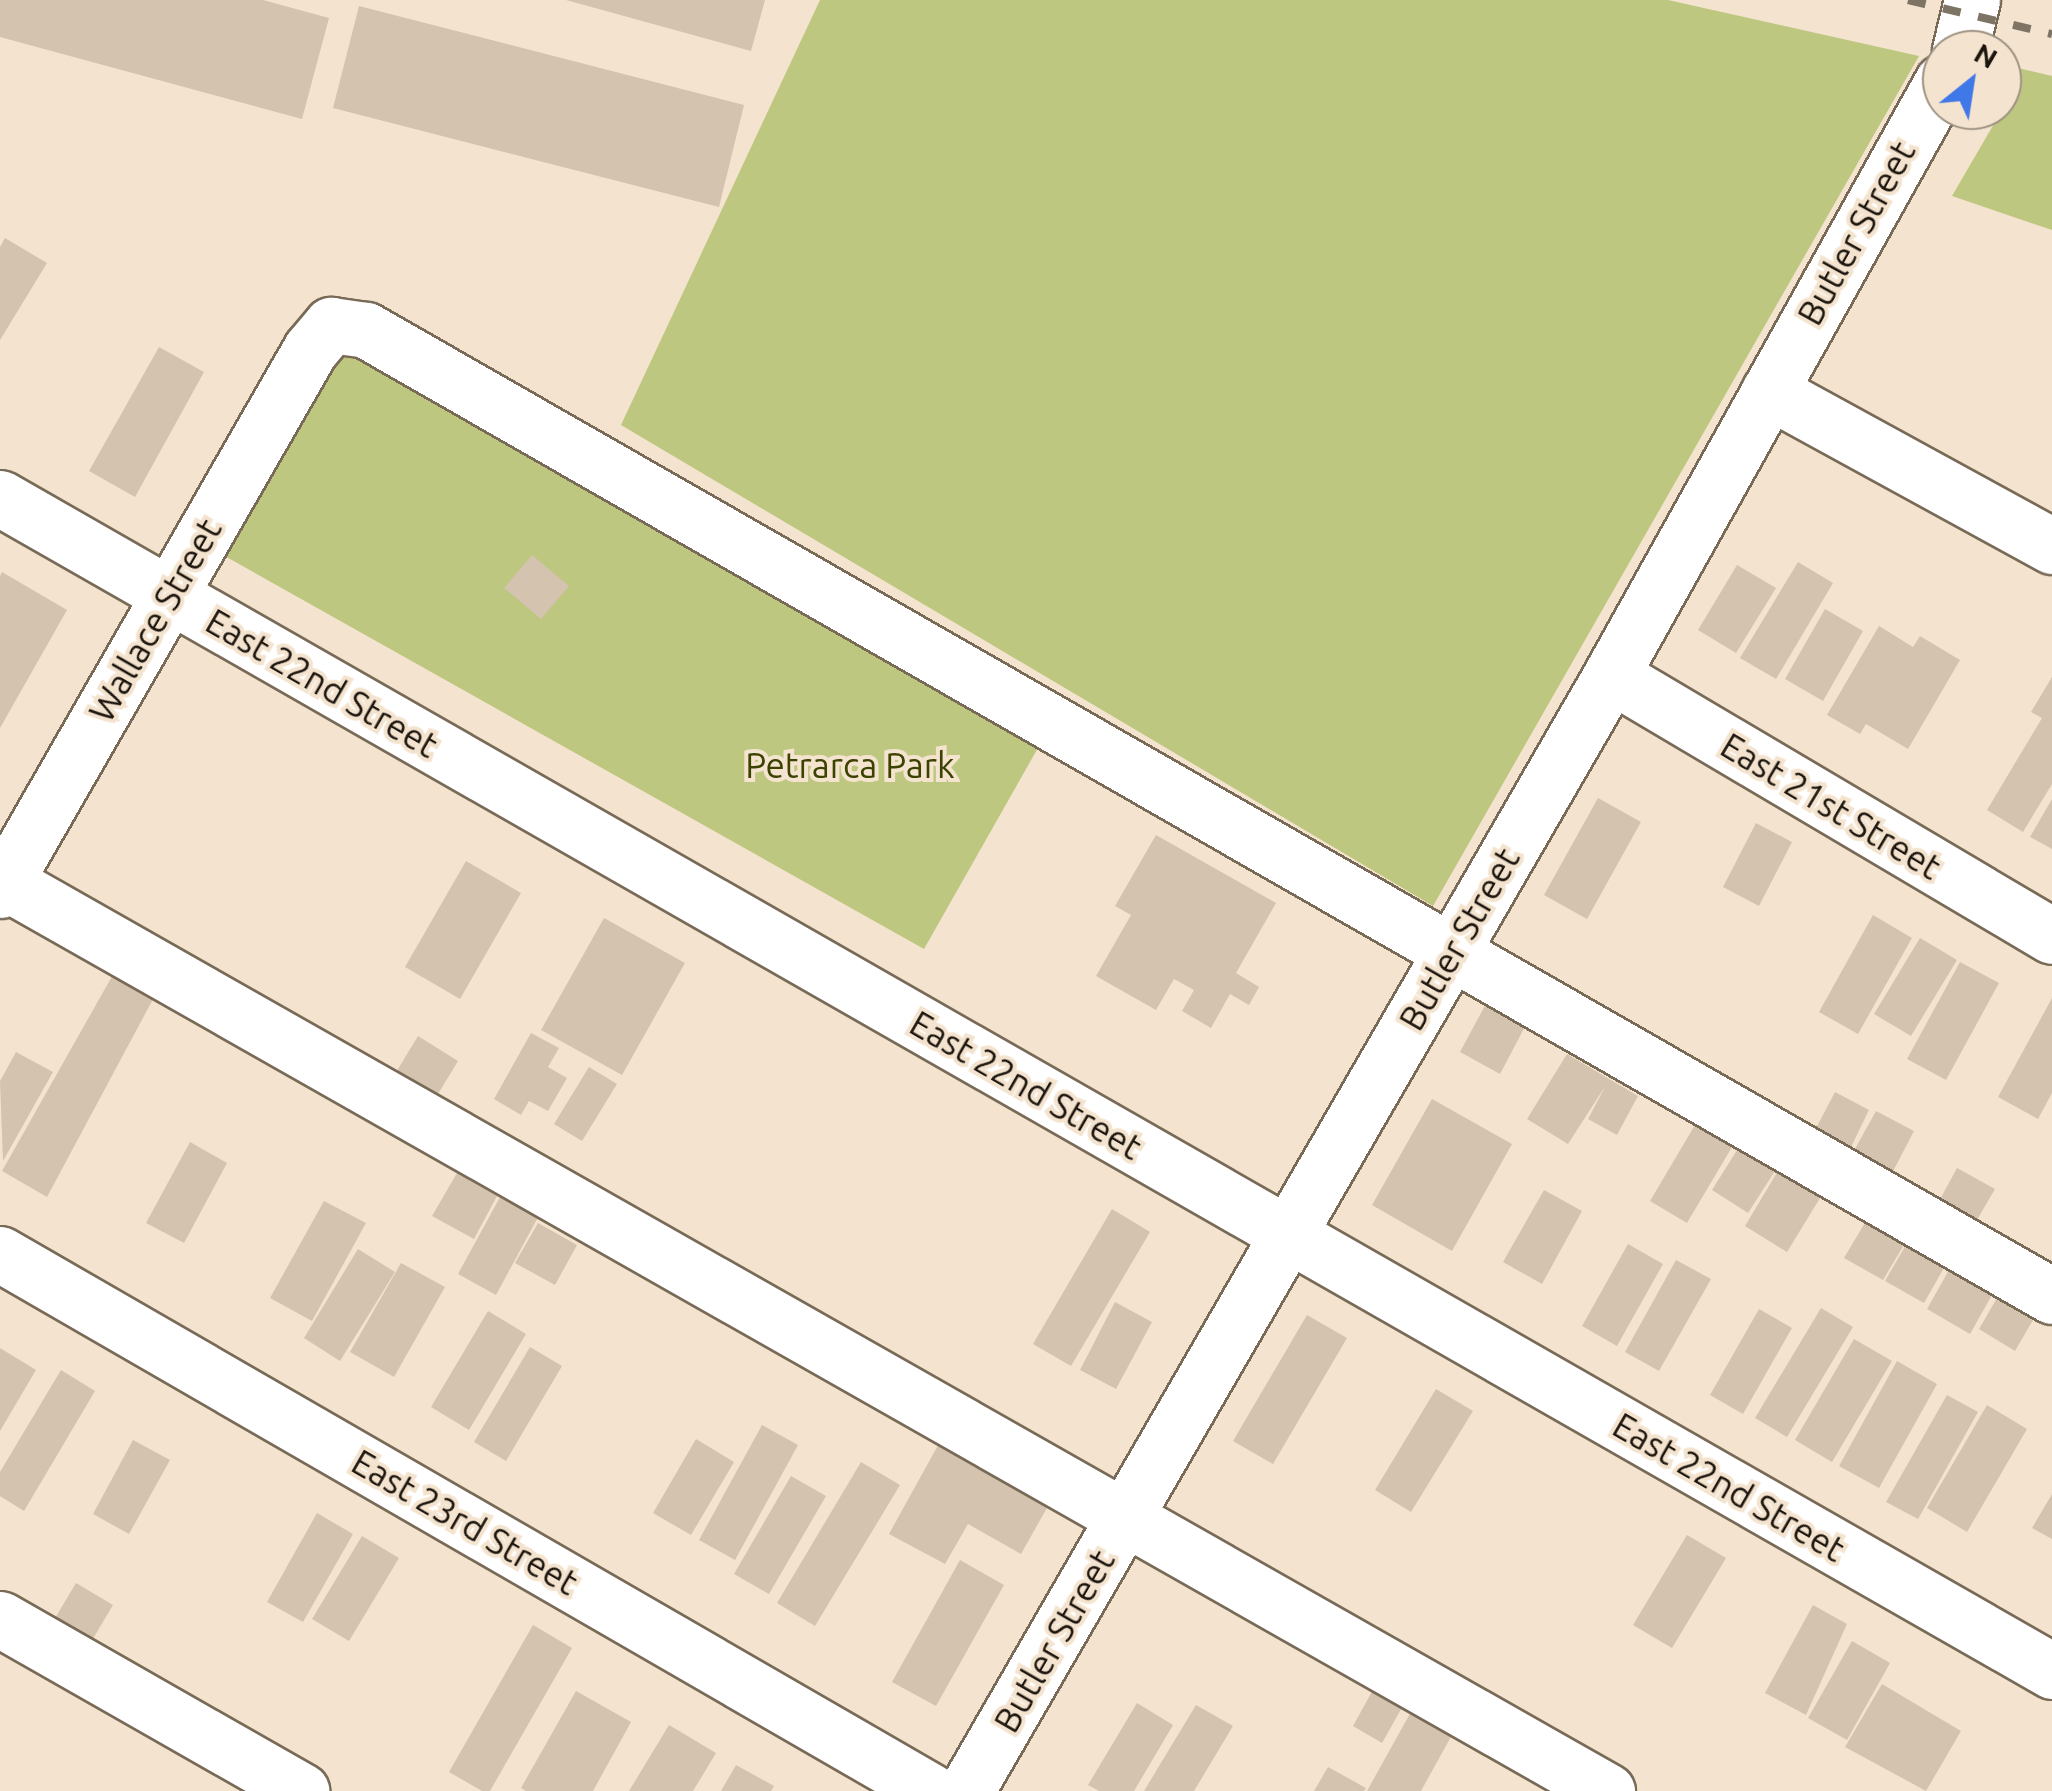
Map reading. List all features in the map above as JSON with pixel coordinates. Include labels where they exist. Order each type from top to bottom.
[{"type":"street","points":[[1965,30],[1972,0]]},
{"type":"street","name":"Butler Street","points":[[966,1791],[1611,676],[1922,118]]},
{"type":"street","name":"Wallace Street","points":[[2,883],[310,350],[331,326],[366,330],[1451,954]]},
{"type":"street","points":[[1768,391],[2052,546]]},
{"type":"street","name":"East 22nd Street","points":[[0,498],[2052,1671]]},
{"type":"street","name":"East 21st Street","points":[[1611,676],[2052,936]]},
{"type":"street","points":[[2,883],[1607,1791]]},
{"type":"street","points":[[1451,954],[2052,1296]]},
{"type":"street","name":"East 23rd Street","points":[[0,1254],[930,1791]]},
{"type":"street","points":[[0,1619],[300,1791]]},
{"type":"green space","points":[[820,0],[1668,0],[1919,56],[1433,906],[621,425]]},
{"type":"green space","points":[[2022,69],[2052,76],[2052,230],[1952,196],[1990,130],[2022,130]]},
{"type":"green space","name":"Petrarca Park","points":[[343,336],[1047,732],[924,949],[214,550]]},
{"type":"building","points":[[0,0],[263,0],[329,18],[302,119],[0,37]]},
{"type":"building","points":[[566,0],[765,0],[751,51]]},
{"type":"building","points":[[359,6],[744,105],[719,207],[333,108]]},
{"type":"building","points":[[5,238],[47,263],[0,340],[0,247]]},
{"type":"building","points":[[159,347],[204,372],[135,497],[89,471]]},
{"type":"building","points":[[532,555],[569,586],[541,619],[504,588]]},
{"type":"building","points":[[1798,562],[1833,583],[1776,679],[1740,658]]},
{"type":"building","points":[[1737,565],[1776,588],[1736,653],[1698,630]]},
{"type":"building","points":[[2,572],[67,610],[0,728],[0,576]]},
{"type":"building","points":[[1825,609],[1863,631],[1823,701],[1785,679]]},
{"type":"building","points":[[1879,626],[1913,647],[1920,636],[1960,660],[1908,749],[1866,724],[1860,734],[1827,715]]},
{"type":"building","points":[[2052,677],[2052,784],[2023,832],[1987,810],[2042,718],[2031,712]]},
{"type":"building","points":[[1598,798],[1641,822],[1587,919],[1544,895]]},
{"type":"building","points":[[2052,799],[2052,849],[2030,837]]},
{"type":"building","points":[[1756,823],[1792,842],[1759,906],[1723,887]]},
{"type":"building","points":[[1156,835],[1276,903],[1236,973],[1259,987],[1249,1005],[1230,994],[1211,1028],[1182,1011],[1194,990],[1174,979],[1156,1010],[1096,976],[1131,915],[1115,906]]},
{"type":"building","points":[[466,861],[521,893],[460,999],[405,967]]},
{"type":"building","points":[[1873,915],[1912,938],[1858,1034],[1819,1012]]},
{"type":"building","points":[[604,918],[685,963],[622,1075],[541,1030]]},
{"type":"building","points":[[1920,938],[1957,960],[1911,1036],[1874,1014]]},
{"type":"building","points":[[1960,962],[1999,983],[1946,1080],[1907,1059]]},
{"type":"building","points":[[119,964],[159,988],[47,1197],[2,1171]]},
{"type":"building","points":[[2052,998],[2052,1093],[2038,1119],[1998,1097]]},
{"type":"building","points":[[1488,1000],[1528,1021],[1500,1074],[1460,1052]]},
{"type":"building","points":[[531,1033],[559,1048],[548,1067],[567,1078],[548,1111],[529,1101],[521,1115],[494,1099]]},
{"type":"building","points":[[418,1036],[458,1061],[435,1099],[395,1074]]},
{"type":"building","points":[[16,1052],[53,1072],[3,1161],[0,1081]]},
{"type":"building","points":[[1567,1054],[1638,1096],[1617,1135],[1588,1119],[1606,1085],[1568,1144],[1527,1119]]},
{"type":"building","points":[[589,1067],[617,1084],[582,1141],[554,1124]]},
{"type":"building","points":[[1835,1092],[1869,1110],[1850,1149],[1815,1130]]},
{"type":"building","points":[[1432,1099],[1512,1144],[1452,1251],[1372,1205]]},
{"type":"building","points":[[1876,1111],[1914,1131],[1890,1177],[1851,1156]]},
{"type":"building","points":[[1695,1125],[1732,1147],[1687,1223],[1650,1201]]},
{"type":"building","points":[[190,1142],[227,1163],[184,1243],[146,1223]]},
{"type":"building","points":[[1739,1147],[1775,1171],[1748,1213],[1712,1190]]},
{"type":"building","points":[[1785,1159],[1828,1185],[1787,1252],[1745,1226]]},
{"type":"building","points":[[1957,1168],[1995,1189],[1974,1225],[1937,1205]]},
{"type":"building","points":[[457,1173],[497,1196],[474,1239],[432,1216]]},
{"type":"building","points":[[505,1188],[543,1208],[496,1295],[458,1274]]},
{"type":"building","points":[[1544,1190],[1582,1211],[1542,1284],[1503,1262]]},
{"type":"building","points":[[324,1201],[366,1223],[312,1321],[270,1298]]},
{"type":"building","points":[[1112,1209],[1150,1232],[1071,1366],[1033,1344]]},
{"type":"building","points":[[1869,1216],[1908,1238],[1883,1280],[1844,1258]]},
{"type":"building","points":[[538,1223],[577,1245],[555,1285],[515,1263]]},
{"type":"building","points":[[1910,1238],[1949,1259],[1924,1303],[1885,1281]]},
{"type":"building","points":[[1628,1244],[1663,1264],[1617,1346],[1582,1326]]},
{"type":"building","points":[[358,1249],[395,1272],[340,1361],[304,1338]]},
{"type":"building","points":[[1676,1260],[1711,1279],[1659,1371],[1625,1352]]},
{"type":"building","points":[[1954,1261],[1997,1286],[1970,1334],[1927,1309]]},
{"type":"building","points":[[401,1263],[445,1287],[394,1377],[350,1352]]},
{"type":"building","points":[[2001,1291],[2037,1313],[2015,1351],[1979,1329]]},
{"type":"building","points":[[1115,1302],[1152,1322],[1116,1389],[1080,1370]]},
{"type":"building","points":[[1821,1308],[1853,1327],[1787,1437],[1755,1418]]},
{"type":"building","points":[[1759,1309],[1792,1328],[1743,1414],[1710,1395]]},
{"type":"building","points":[[488,1311],[526,1334],[469,1430],[431,1407]]},
{"type":"building","points":[[1307,1315],[1347,1338],[1273,1464],[1233,1441]]},
{"type":"building","points":[[1854,1339],[1892,1361],[1832,1462],[1795,1440]]},
{"type":"building","points":[[530,1347],[562,1366],[506,1461],[474,1442]]},
{"type":"building","points":[[0,1348],[36,1370],[0,1431]]},
{"type":"building","points":[[1897,1361],[1937,1384],[1879,1488],[1839,1466]]},
{"type":"building","points":[[61,1370],[95,1391],[24,1511],[0,1496],[0,1472]]},
{"type":"building","points":[[1436,1389],[1473,1411],[1411,1512],[1375,1490]]},
{"type":"building","points":[[1947,1395],[1978,1412],[1918,1519],[1886,1502]]},
{"type":"building","points":[[1987,1405],[2027,1429],[1967,1532],[1927,1508]]},
{"type":"building","points":[[762,1425],[798,1445],[735,1560],[699,1540]]},
{"type":"building","points":[[947,1429],[1057,1490],[1021,1554],[968,1524],[945,1564],[889,1534]]},
{"type":"building","points":[[696,1439],[734,1462],[691,1535],[653,1513]]},
{"type":"building","points":[[133,1440],[170,1460],[129,1534],[93,1514]]},
{"type":"building","points":[[861,1462],[900,1485],[815,1626],[777,1603]]},
{"type":"building","points":[[791,1476],[826,1496],[769,1594],[734,1574]]},
{"type":"building","points":[[2052,1494],[2052,1539],[2032,1528]]},
{"type":"building","points":[[317,1513],[353,1534],[303,1622],[267,1602]]},
{"type":"building","points":[[1687,1535],[1726,1558],[1672,1648],[1633,1625]]},
{"type":"building","points":[[362,1536],[399,1558],[349,1641],[312,1619]]},
{"type":"building","points":[[960,1560],[1004,1585],[936,1706],[892,1682]]},
{"type":"building","points":[[76,1583],[113,1605],[88,1647],[51,1625]]},
{"type":"building","points":[[1813,1605],[1847,1624],[1806,1715],[1765,1693]]},
{"type":"building","points":[[533,1625],[572,1648],[490,1791],[482,1791],[449,1772]]},
{"type":"building","points":[[1852,1641],[1890,1663],[1847,1740],[1808,1718]]},
{"type":"building","points":[[1882,1684],[1961,1731],[1926,1791],[1845,1747]]},
{"type":"building","points":[[1374,1688],[1404,1704],[1382,1743],[1353,1726]]},
{"type":"building","points":[[576,1691],[631,1722],[593,1791],[526,1791],[521,1788]]},
{"type":"building","points":[[1417,1701],[1458,1724],[1421,1791],[1367,1791]]},
{"type":"building","points":[[1137,1703],[1173,1725],[1134,1791],[1099,1791],[1088,1785]]},
{"type":"building","points":[[1196,1705],[1233,1726],[1194,1791],[1144,1791]]},
{"type":"building","points":[[669,1725],[716,1753],[693,1791],[629,1791]]},
{"type":"building","points":[[736,1765],[774,1786],[771,1791],[721,1791]]},
{"type":"building","points":[[1328,1767],[1366,1788],[1314,1791]]},
{"type":"railway","points":[[1908,0],[2052,34]]}]
